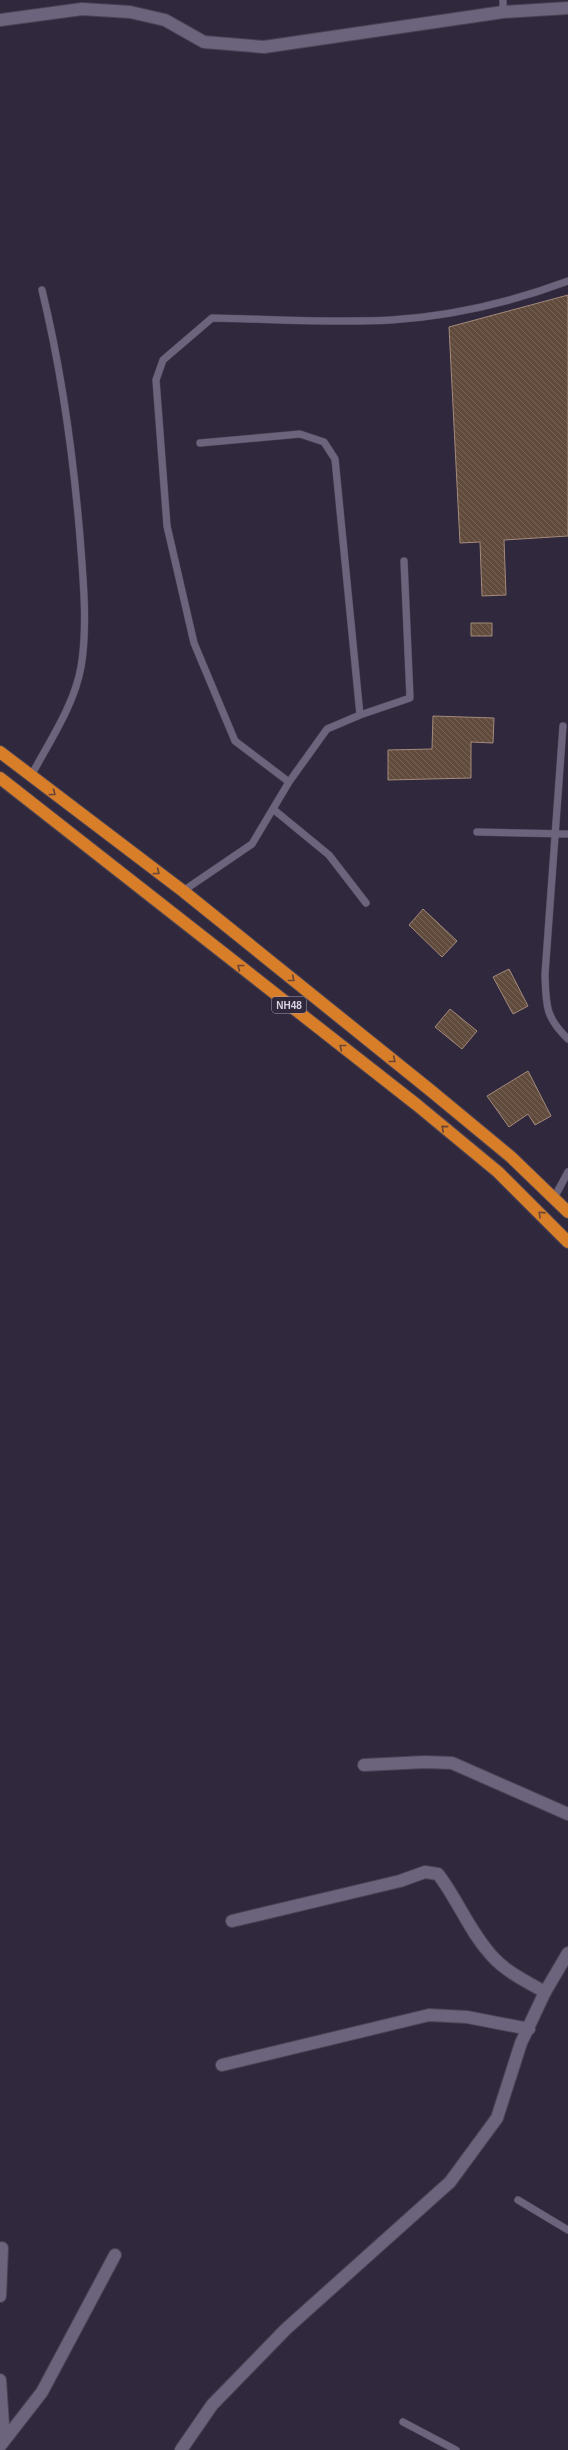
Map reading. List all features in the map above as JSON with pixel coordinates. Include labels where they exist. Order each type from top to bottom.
[{"type":"highway","name":"NH48","points":[[0,752],[183,891],[500,1147],[568,1212]]},
{"type":"highway","name":"NH48","points":[[1,780],[423,1110],[498,1172],[568,1242]]},
{"type":"street","points":[[0,20],[82,9],[130,12],[165,20],[204,42],[264,47],[503,6],[568,8]]},
{"type":"street","points":[[364,1764],[425,1762],[452,1763],[568,1814]]},
{"type":"street","points":[[232,1921],[400,1881],[425,1872],[438,1874],[453,1894],[466,1920],[492,1957],[525,1981],[545,1992]]},
{"type":"street","points":[[181,2450],[212,2405],[286,2329],[450,2182],[497,2118],[521,2043],[529,2029],[545,1992],[568,1953]]},
{"type":"street","points":[[222,2065],[407,2018],[429,2015],[467,2017],[529,2029]]},
{"type":"street","points":[[0,2296],[2,2248]]},
{"type":"street","points":[[2,2443],[42,2392],[115,2255]]},
{"type":"street","points":[[0,2380],[2,2443]]},
{"type":"lane","points":[[289,782],[235,741],[194,643],[167,526],[156,380],[163,360],[212,318],[392,320],[457,312],[532,294],[568,280]]},
{"type":"lane","points":[[31,776],[68,706],[81,667],[85,596],[73,453],[54,338],[42,290]]},
{"type":"lane","points":[[200,443],[300,434],[324,442],[335,459],[360,715]]},
{"type":"lane","points":[[183,891],[252,844],[289,782],[327,729],[360,715],[410,698],[404,561]]},
{"type":"lane","points":[[562,726],[557,833],[545,974],[546,1002],[553,1026],[568,1040]]},
{"type":"lane","points":[[273,808],[329,855],[366,903]]},
{"type":"lane","points":[[477,832],[568,834]]},
{"type":"lane","points":[[554,1198],[568,1172]]},
{"type":"lane","points":[[518,2200],[568,2230]]},
{"type":"lane","points":[[403,2422],[456,2450]]},
{"type":"building","points":[[568,295],[568,536],[504,540],[506,595],[482,596],[480,542],[460,543],[449,327]]},
{"type":"building","points":[[471,623],[492,623],[492,636],[471,636]]},
{"type":"building","points":[[433,716],[494,718],[493,743],[471,742],[471,778],[388,780],[388,750],[432,749]]},
{"type":"building","points":[[423,909],[457,941],[442,957],[409,925]]},
{"type":"building","points":[[509,969],[528,1006],[513,1014],[493,977]]},
{"type":"building","points":[[450,1009],[477,1031],[462,1049],[435,1027]]},
{"type":"building","points":[[528,1071],[551,1116],[535,1125],[528,1114],[509,1127],[487,1096]]}]
